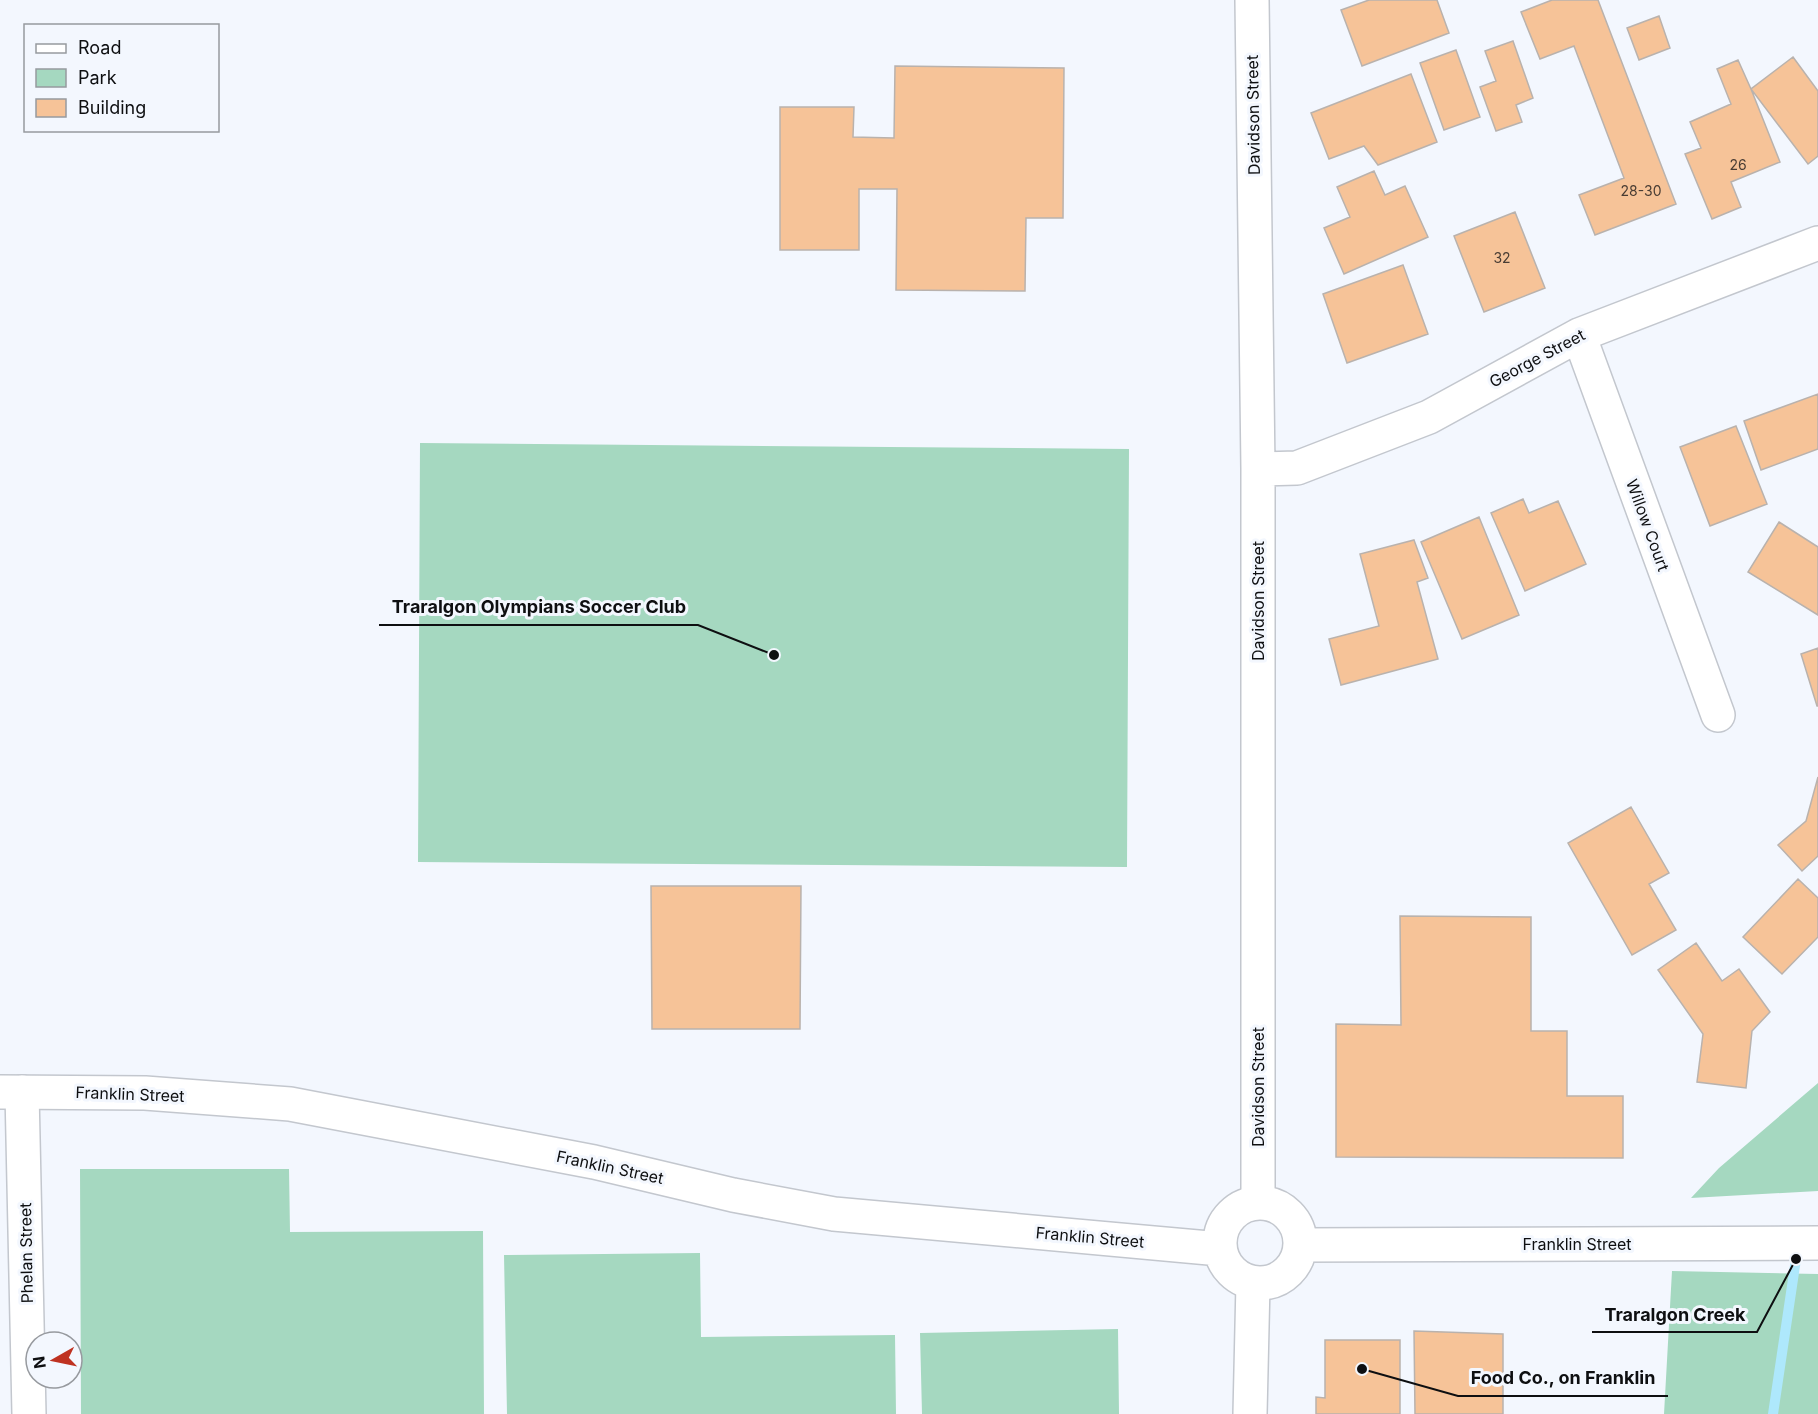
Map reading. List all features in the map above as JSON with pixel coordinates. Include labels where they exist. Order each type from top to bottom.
[{"type":"street","name":"Davidson Street","points":[[1252,0],[1258,469],[1258,1202]]},
{"type":"street","name":"George Street","points":[[1258,469],[1297,468],[1429,417],[1579,334],[1818,243]]},
{"type":"street","name":"Willow Court","points":[[1579,334],[1718,715]]},
{"type":"street","name":"Franklin Street","points":[[11,1092],[145,1093],[290,1104],[594,1162],[733,1195],[834,1214],[1220,1249]]},
{"type":"street","name":"Phelan Street","points":[[11,1092],[29,1414]]},
{"type":"street","points":[[1258,1202],[1274,1205],[1288,1214],[1298,1228],[1300,1245],[1296,1262],[1285,1275],[1270,1282],[1253,1283],[1237,1277],[1226,1265],[1220,1249],[1221,1232],[1228,1217],[1241,1206],[1258,1202]]},
{"type":"street","name":"Franklin Street","points":[[1300,1245],[1818,1243]]},
{"type":"street","points":[[1250,1414],[1253,1283]]},
{"type":"green space","points":[[420,443],[1129,449],[1127,867],[418,862]]},
{"type":"green space","points":[[1818,1083],[1818,1191],[1691,1198],[1719,1168]]},
{"type":"green space","points":[[80,1169],[289,1169],[290,1232],[483,1231],[484,1414],[81,1414],[81,1390],[84,1390],[84,1330],[81,1330]]},
{"type":"green space","points":[[700,1253],[701,1337],[895,1335],[896,1414],[507,1414],[504,1255]]},
{"type":"green space","points":[[1672,1271],[1818,1274],[1818,1414],[1664,1414]]},
{"type":"green space","points":[[1118,1329],[1119,1414],[922,1414],[920,1333]]},
{"type":"building","points":[[1369,0],[1437,0],[1449,33],[1362,66],[1341,10]]},
{"type":"building","points":[[1552,0],[1598,0],[1676,204],[1595,235],[1579,195],[1624,178],[1574,46],[1540,59],[1521,12]]},
{"type":"building","points":[[1659,16],[1670,48],[1639,60],[1627,28]]},
{"type":"building","points":[[1513,41],[1533,98],[1516,105],[1522,122],[1496,131],[1480,87],[1496,81],[1485,51]]},
{"type":"building","points":[[1456,50],[1480,117],[1444,130],[1420,63]]},
{"type":"building","points":[[1793,57],[1818,91],[1818,156],[1808,164],[1751,89]]},
{"type":"building","points":[[1738,60],[1780,162],[1731,182],[1741,207],[1712,219],[1685,154],[1701,148],[1690,122],[1731,104],[1717,69]]},
{"type":"building","points":[[895,66],[1064,68],[1063,218],[1026,218],[1025,291],[896,290],[897,189],[859,189],[859,250],[780,250],[780,107],[854,107],[853,137],[894,138]]},
{"type":"building","points":[[1411,74],[1437,142],[1378,165],[1364,146],[1329,159],[1311,113]]},
{"type":"building","points":[[1374,171],[1385,195],[1405,186],[1428,237],[1344,274],[1324,228],[1350,217],[1337,187]]},
{"type":"building","points":[[1515,212],[1545,288],[1484,312],[1454,236]]},
{"type":"building","points":[[1403,265],[1428,334],[1347,363],[1323,294]]},
{"type":"building","points":[[1818,394],[1818,449],[1761,470],[1744,421]]},
{"type":"building","points":[[1736,426],[1767,504],[1710,526],[1680,447]]},
{"type":"building","points":[[1523,499],[1529,513],[1558,501],[1586,564],[1525,591],[1491,513]]},
{"type":"building","points":[[1479,517],[1519,615],[1462,639],[1421,542]]},
{"type":"building","points":[[1779,522],[1818,547],[1818,615],[1748,572]]},
{"type":"building","points":[[1414,540],[1428,578],[1417,582],[1438,659],[1341,685],[1329,639],[1379,626],[1360,554]]},
{"type":"building","points":[[1818,648],[1818,706],[1817,706],[1801,654]]},
{"type":"building","points":[[1818,777],[1818,856],[1802,871],[1778,845],[1806,821]]},
{"type":"building","points":[[1631,807],[1669,873],[1649,884],[1676,930],[1632,955],[1568,843]]},
{"type":"building","points":[[1798,879],[1818,898],[1818,937],[1782,974],[1743,937]]},
{"type":"building","points":[[651,886],[801,886],[800,1029],[652,1029]]},
{"type":"building","points":[[1400,916],[1531,917],[1531,1031],[1567,1031],[1567,1096],[1623,1096],[1623,1158],[1336,1157],[1336,1024],[1401,1025]]},
{"type":"building","points":[[1696,943],[1722,981],[1739,969],[1770,1012],[1752,1031],[1746,1088],[1697,1082],[1703,1034],[1658,970]]},
{"type":"building","points":[[1414,1331],[1503,1334],[1503,1414],[1415,1414]]},
{"type":"building","points":[[1325,1340],[1400,1340],[1400,1414],[1316,1414],[1316,1397],[1325,1398]]},
{"type":"waterway","points":[[1773,1414],[1796,1259],[1802,1250]]},
{"type":"place","name":"Traralgon Olympians Soccer Club","points":[[774,655]]},
{"type":"place","name":"Traralgon Creek","points":[[1796,1259]]},
{"type":"place","name":"Food Co., on Franklin","points":[[1362,1369]]}]
